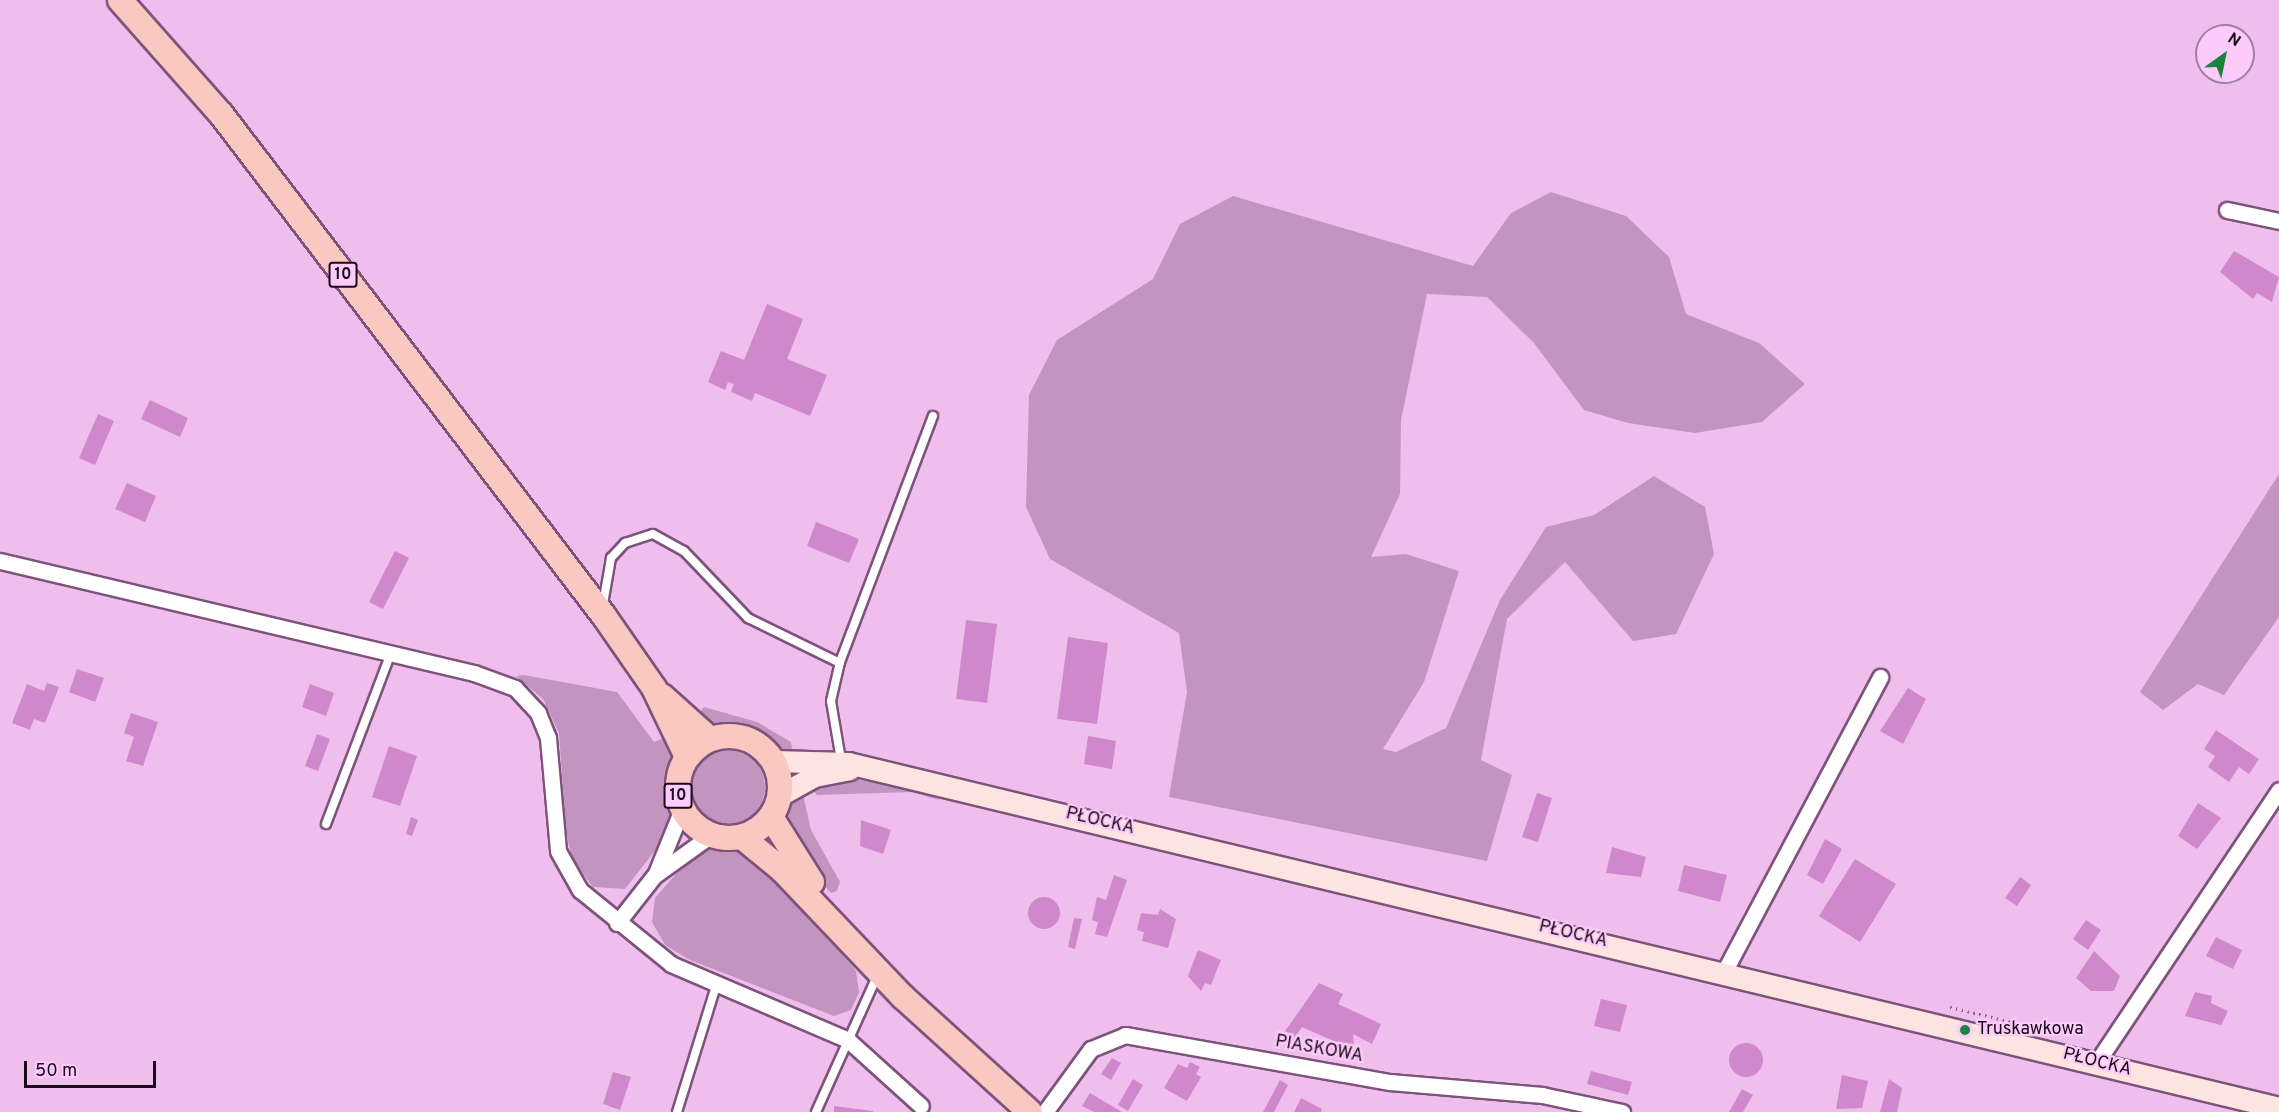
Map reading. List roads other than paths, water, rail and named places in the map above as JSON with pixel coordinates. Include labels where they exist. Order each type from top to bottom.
[{"type":"main road","name":"10","points":[[120,0],[220,114],[604,616],[654,688],[687,757]]},
{"type":"main road","name":"10","points":[[654,688],[710,739],[687,757],[677,786],[682,809],[711,835]]},
{"type":"main road","points":[[710,739],[746,738],[774,761],[780,795],[771,817],[742,837]]},
{"type":"main road","points":[[771,817],[805,873],[912,986],[956,1041]]},
{"type":"main road","points":[[711,835],[742,837],[782,870],[878,973],[956,1041],[1030,1112]]},
{"type":"street","points":[[2227,210],[2279,222]]},
{"type":"street","points":[[0,561],[490,677],[532,703],[551,752],[562,864],[580,890],[659,957],[848,1040],[920,1109]]},
{"type":"street","points":[[1724,972],[1880,677]]},
{"type":"street","name":"PŁOCKA","points":[[774,761],[841,761],[865,769],[1724,972],[2279,1108]]},
{"type":"street","name":"PŁOCKA","points":[[780,795],[814,776],[865,769]]},
{"type":"street","points":[[2097,1062],[2279,790]]},
{"type":"street","points":[[617,923],[654,876],[682,809]]},
{"type":"street","points":[[654,876],[711,835]]},
{"type":"street","name":"PIASKOWA","points":[[1045,1112],[1091,1049],[1125,1035],[1390,1082],[1542,1095],[1622,1112]]},
{"type":"lane","points":[[841,761],[831,701],[840,663],[933,416]]},
{"type":"lane","points":[[604,616],[610,558],[625,543],[653,534],[668,539],[748,618],[840,663]]},
{"type":"lane","points":[[326,824],[391,653]]},
{"type":"lane","points":[[816,1112],[878,973]]},
{"type":"lane","points":[[676,1112],[717,983]]},
{"type":"place","name":"Truskawkowa","points":[[1965,1030]]}]
